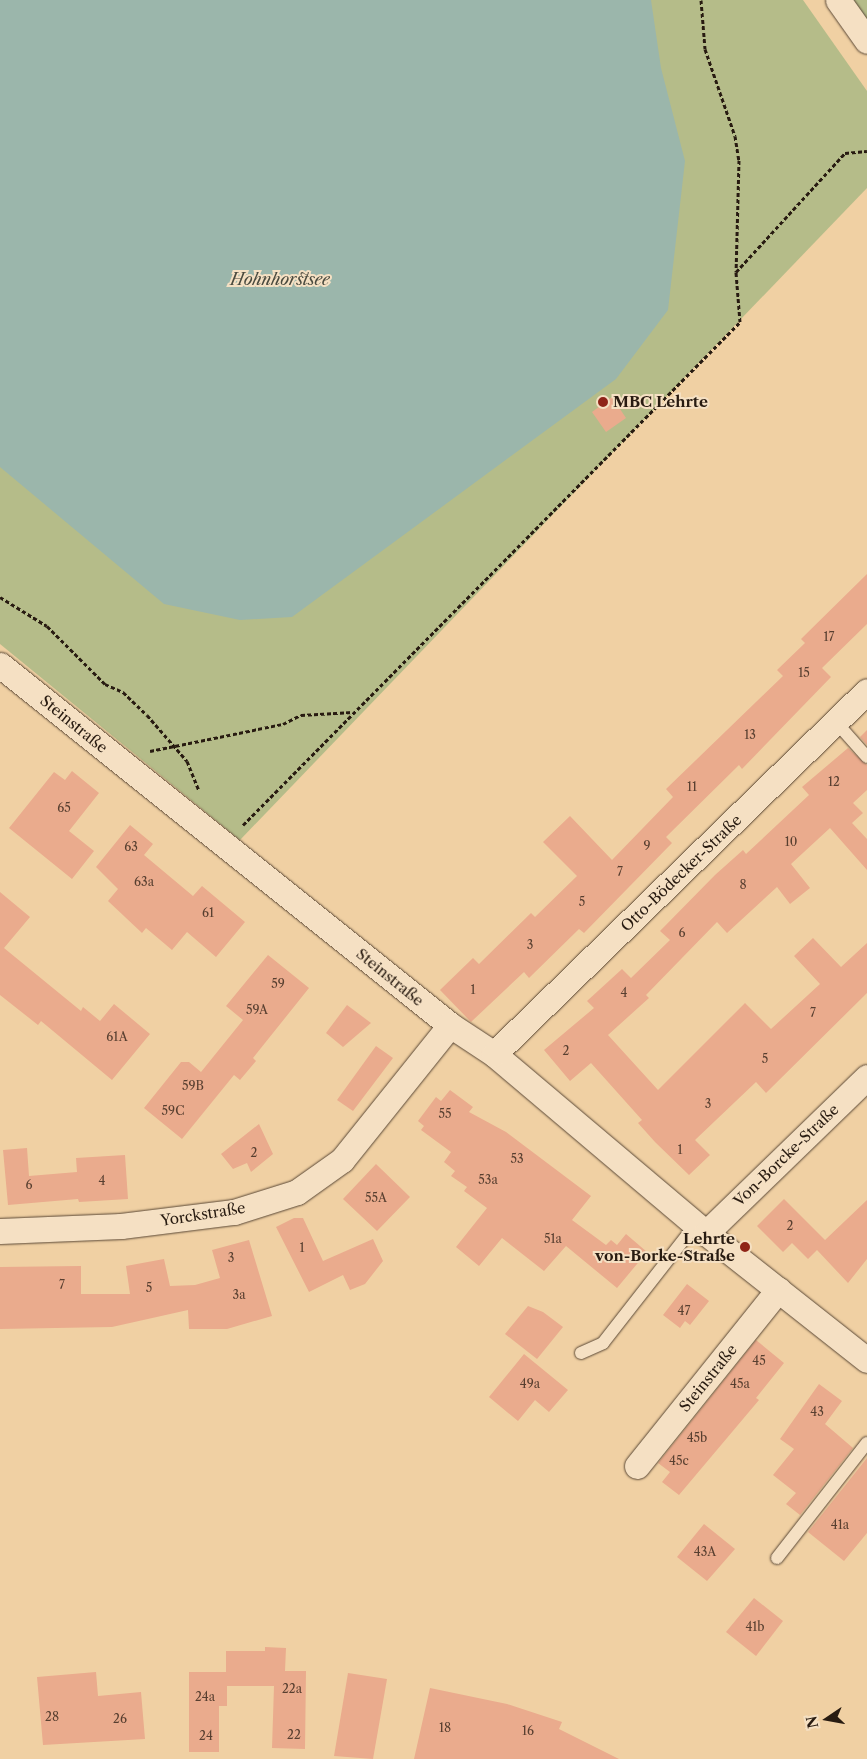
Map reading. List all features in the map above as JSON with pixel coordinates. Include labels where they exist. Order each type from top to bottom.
[{"type":"street","points":[[838,0],[867,41]]},
{"type":"street","name":"Steinstraße","points":[[0,665],[450,1025],[494,1054],[701,1229],[778,1290],[865,1354]]},
{"type":"street","name":"Otto-Bödecker-Straße","points":[[494,1054],[867,691]]},
{"type":"street","name":"Yorckstraße","points":[[0,1231],[121,1226],[234,1212],[297,1192],[342,1160],[450,1025]]},
{"type":"street","name":"Von-Borcke-Straße","points":[[701,1229],[867,1077]]},
{"type":"street","name":"Steinstraße","points":[[637,1466],[778,1290]]},
{"type":"lane","points":[[836,722],[867,758]]},
{"type":"lane","points":[[581,1353],[603,1343],[701,1229]]},
{"type":"lane","points":[[776,1558],[867,1443]]},
{"type":"path","points":[[224,844],[740,322],[736,272],[738,160],[735,136],[705,49],[700,0]]},
{"type":"path","points":[[736,272],[845,153],[867,151]]},
{"type":"path","points":[[0,597],[47,626],[105,684],[123,692],[187,761],[200,788],[193,819]]},
{"type":"path","points":[[126,766],[156,748],[283,724],[302,715],[355,712]]},
{"type":"green space","name":"Hohnhorstsee","points":[[0,0],[803,0],[867,91],[867,188],[240,840],[0,644]]},
{"type":"green space","points":[[847,0],[867,0],[867,27]]},
{"type":"water","name":"Hohnhorstsee","points":[[0,0],[651,0],[661,68],[685,161],[668,310],[616,379],[292,617],[240,620],[164,604],[0,467]]},
{"type":"building","points":[[612,397],[626,418],[606,432],[592,412]]},
{"type":"building","points":[[867,574],[867,624],[822,668],[831,677],[742,769],[739,765],[666,837],[672,843],[584,933],[579,929],[529,978],[524,972],[471,1022],[440,990],[473,958],[479,964],[531,913],[535,917],[577,876],[543,842],[570,816],[612,860],[673,797],[666,789],[783,676],[777,670],[805,643],[801,639]]},
{"type":"building","points":[[867,730],[867,745],[860,737]]},
{"type":"building","points":[[848,748],[867,765],[867,790],[853,803],[863,813],[852,823],[867,839],[867,870],[830,828],[791,864],[810,888],[790,904],[777,887],[727,933],[717,922],[646,995],[649,998],[608,1035],[658,1090],[745,1003],[771,1029],[820,984],[794,956],[813,938],[841,967],[867,943],[867,993],[766,1093],[756,1082],[695,1140],[710,1155],[689,1175],[638,1123],[642,1120],[591,1063],[570,1081],[544,1050],[594,1008],[587,1001],[622,969],[631,978],[670,940],[660,931],[715,875],[743,850],[746,854],[809,795],[802,787]]},
{"type":"building","points":[[72,771],[99,793],[69,831],[94,851],[72,879],[9,828],[54,772],[65,780]]},
{"type":"building","points":[[130,825],[153,844],[144,855],[193,896],[202,886],[245,922],[216,957],[187,932],[172,950],[146,928],[142,933],[108,901],[118,889],[96,867]]},
{"type":"building","points":[[0,892],[30,917],[4,948],[81,1011],[83,1007],[100,1021],[114,1004],[150,1034],[112,1080],[41,1021],[38,1025],[0,995]]},
{"type":"building","points":[[268,955],[309,988],[253,1058],[256,1061],[240,1080],[234,1075],[182,1139],[144,1108],[181,1062],[189,1062],[201,1072],[243,1020],[226,1006]]},
{"type":"building","points":[[347,1005],[371,1023],[343,1047],[326,1033]]},
{"type":"building","points":[[376,1046],[393,1058],[353,1111],[337,1100]]},
{"type":"building","points":[[450,1090],[473,1107],[469,1112],[506,1132],[591,1196],[572,1220],[606,1245],[611,1240],[617,1245],[626,1234],[647,1252],[617,1288],[566,1246],[544,1271],[502,1238],[479,1266],[456,1247],[487,1208],[464,1191],[467,1187],[451,1176],[455,1171],[444,1162],[451,1152],[421,1130],[424,1126],[418,1121],[436,1097],[441,1101]]},
{"type":"building","points":[[259,1124],[273,1154],[251,1172],[247,1163],[233,1169],[221,1154]]},
{"type":"building","points":[[27,1148],[29,1176],[77,1172],[76,1158],[125,1155],[128,1199],[79,1202],[78,1199],[8,1205],[3,1150]]},
{"type":"building","points":[[376,1164],[410,1197],[377,1231],[343,1199]]},
{"type":"building","points":[[784,1199],[825,1240],[867,1200],[867,1259],[848,1283],[817,1250],[808,1259],[792,1243],[783,1252],[757,1226]]},
{"type":"building","points":[[294,1218],[303,1218],[323,1261],[373,1239],[383,1261],[365,1284],[350,1290],[343,1275],[309,1292],[276,1227]]},
{"type":"building","points":[[249,1240],[272,1316],[227,1329],[189,1329],[188,1310],[112,1327],[0,1329],[0,1267],[81,1266],[81,1294],[130,1294],[126,1266],[164,1259],[170,1286],[195,1285],[220,1278],[212,1250]]},
{"type":"building","points":[[687,1284],[709,1301],[690,1325],[685,1321],[680,1328],[663,1315]]},
{"type":"building","points":[[528,1306],[543,1312],[563,1327],[537,1359],[505,1334]]},
{"type":"building","points":[[756,1340],[784,1363],[756,1398],[759,1400],[679,1495],[662,1482],[670,1472],[658,1463]]},
{"type":"building","points":[[524,1354],[568,1390],[549,1412],[535,1400],[518,1421],[489,1397]]},
{"type":"building","points":[[819,1384],[842,1401],[825,1424],[853,1448],[800,1515],[786,1504],[796,1493],[773,1475],[794,1449],[780,1439]]},
{"type":"building","points":[[867,1458],[867,1533],[844,1561],[808,1532]]},
{"type":"building","points":[[704,1524],[735,1549],[707,1581],[677,1557]]},
{"type":"building","points":[[754,1598],[783,1621],[756,1656],[726,1632]]},
{"type":"building","points":[[265,1647],[286,1648],[285,1671],[306,1671],[305,1749],[272,1748],[274,1686],[227,1686],[227,1706],[219,1706],[219,1752],[189,1752],[189,1672],[226,1672],[226,1651],[265,1651]]},
{"type":"building","points":[[96,1672],[98,1696],[141,1692],[145,1739],[43,1745],[37,1677]]},
{"type":"building","points":[[348,1673],[387,1679],[373,1759],[334,1756]]},
{"type":"building","points":[[430,1688],[507,1704],[562,1722],[559,1729],[619,1759],[414,1759]]},
{"type":"place","name":"MBC Lehrte","points":[[603,402]]},
{"type":"place","name":"Lehrte von-Borke-Straße","points":[[745,1247]]}]
